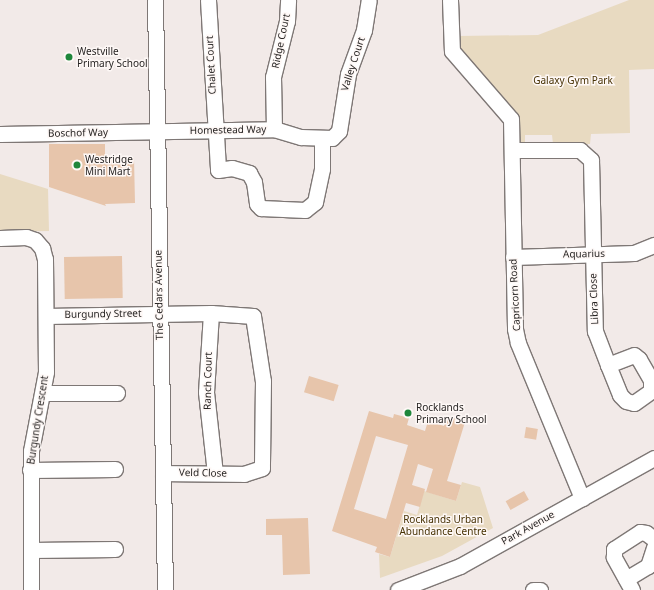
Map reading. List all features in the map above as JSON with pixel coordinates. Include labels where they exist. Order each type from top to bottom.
[{"type":"street","name":"The Cedars Avenue","points":[[155,0],[164,590]]},
{"type":"street","name":"Chalet Court","points":[[208,0],[218,170],[232,168],[249,173],[254,182],[258,204],[267,209],[305,210],[311,207],[315,202],[321,175],[322,139]]},
{"type":"street","name":"Ridge Court","points":[[274,129],[273,77],[287,21],[288,0]]},
{"type":"street","name":"Valley Court","points":[[322,139],[332,138],[338,131],[348,74],[364,30],[369,0]]},
{"type":"street","name":"Capricorn Road","points":[[450,0],[452,51],[511,119],[513,150],[515,329],[518,343],[582,498]]},
{"type":"street","name":"Homestead Way","points":[[157,131],[274,129],[301,138],[322,139]]},
{"type":"street","name":"Boschof Way","points":[[0,134],[157,131]]},
{"type":"street","points":[[513,150],[580,150],[588,155],[592,165],[593,254]]},
{"type":"street","name":"Burgundy Crescent","points":[[0,238],[26,237],[35,240],[42,248],[46,316],[46,372],[44,393],[31,451],[31,590]]},
{"type":"street","name":"Aquarius","points":[[513,257],[634,253],[654,245]]},
{"type":"street","name":"Libra Close","points":[[593,254],[594,328],[608,366]]},
{"type":"street","name":"Burgundy Street","points":[[46,316],[211,312],[241,313],[253,316],[265,402],[262,467],[260,470],[244,474]]},
{"type":"street","name":"Ranch Court","points":[[211,312],[206,400],[215,473]]},
{"type":"street","points":[[44,393],[117,393]]},
{"type":"street","name":"Park Avenue","points":[[398,590],[460,566],[654,458]]},
{"type":"street","points":[[30,470],[115,469]]},
{"type":"street","name":"Veld Close","points":[[163,473],[244,474]]},
{"type":"street","points":[[654,539],[646,533],[640,532],[614,549],[614,557],[629,585],[644,570],[654,547]]},
{"type":"street","points":[[31,550],[115,549]]},
{"type":"street","points":[[533,590],[540,590]]},
{"type":"green space","name":"Galaxy Gym Park","points":[[629,0],[654,0],[654,69],[629,70],[630,133],[591,134],[590,144],[553,144],[552,135],[525,135],[525,144],[521,143],[514,111],[460,50],[458,36],[538,35]]},
{"type":"green space","points":[[0,174],[48,189],[49,231],[0,232]]},
{"type":"green space","name":"Rocklands Urban Abundance Centre","points":[[462,482],[480,487],[493,528],[442,556],[380,578],[379,554],[390,557],[404,511],[417,515],[424,491],[456,501]]},
{"type":"building","name":"Westridge Mini Mart","points":[[49,144],[105,144],[105,159],[134,158],[135,203],[105,204],[106,206],[49,187]]},
{"type":"building","points":[[122,256],[123,298],[65,299],[64,257]]},
{"type":"building","points":[[309,376],[339,385],[334,401],[304,392]]},
{"type":"building","points":[[369,411],[393,418],[394,414],[409,418],[407,425],[425,431],[428,421],[444,426],[447,416],[465,422],[447,481],[461,485],[456,501],[426,492],[433,469],[418,464],[412,485],[425,489],[420,507],[406,503],[390,557],[375,552],[377,547],[332,531]],"holes":[[[376,436],[408,445],[386,519],[354,509]]]},
{"type":"building","points":[[526,427],[538,429],[536,440],[524,438]]},
{"type":"building","points":[[524,491],[529,500],[510,510],[506,501]]},
{"type":"building","points":[[308,518],[310,574],[283,575],[282,535],[266,535],[266,519]]},
{"type":"place","name":"Westville Primary School","points":[[69,57]]},
{"type":"place","name":"Westridge Mini Mart","points":[[77,165]]},
{"type":"place","name":"Rocklands Primary School","points":[[408,413]]}]
